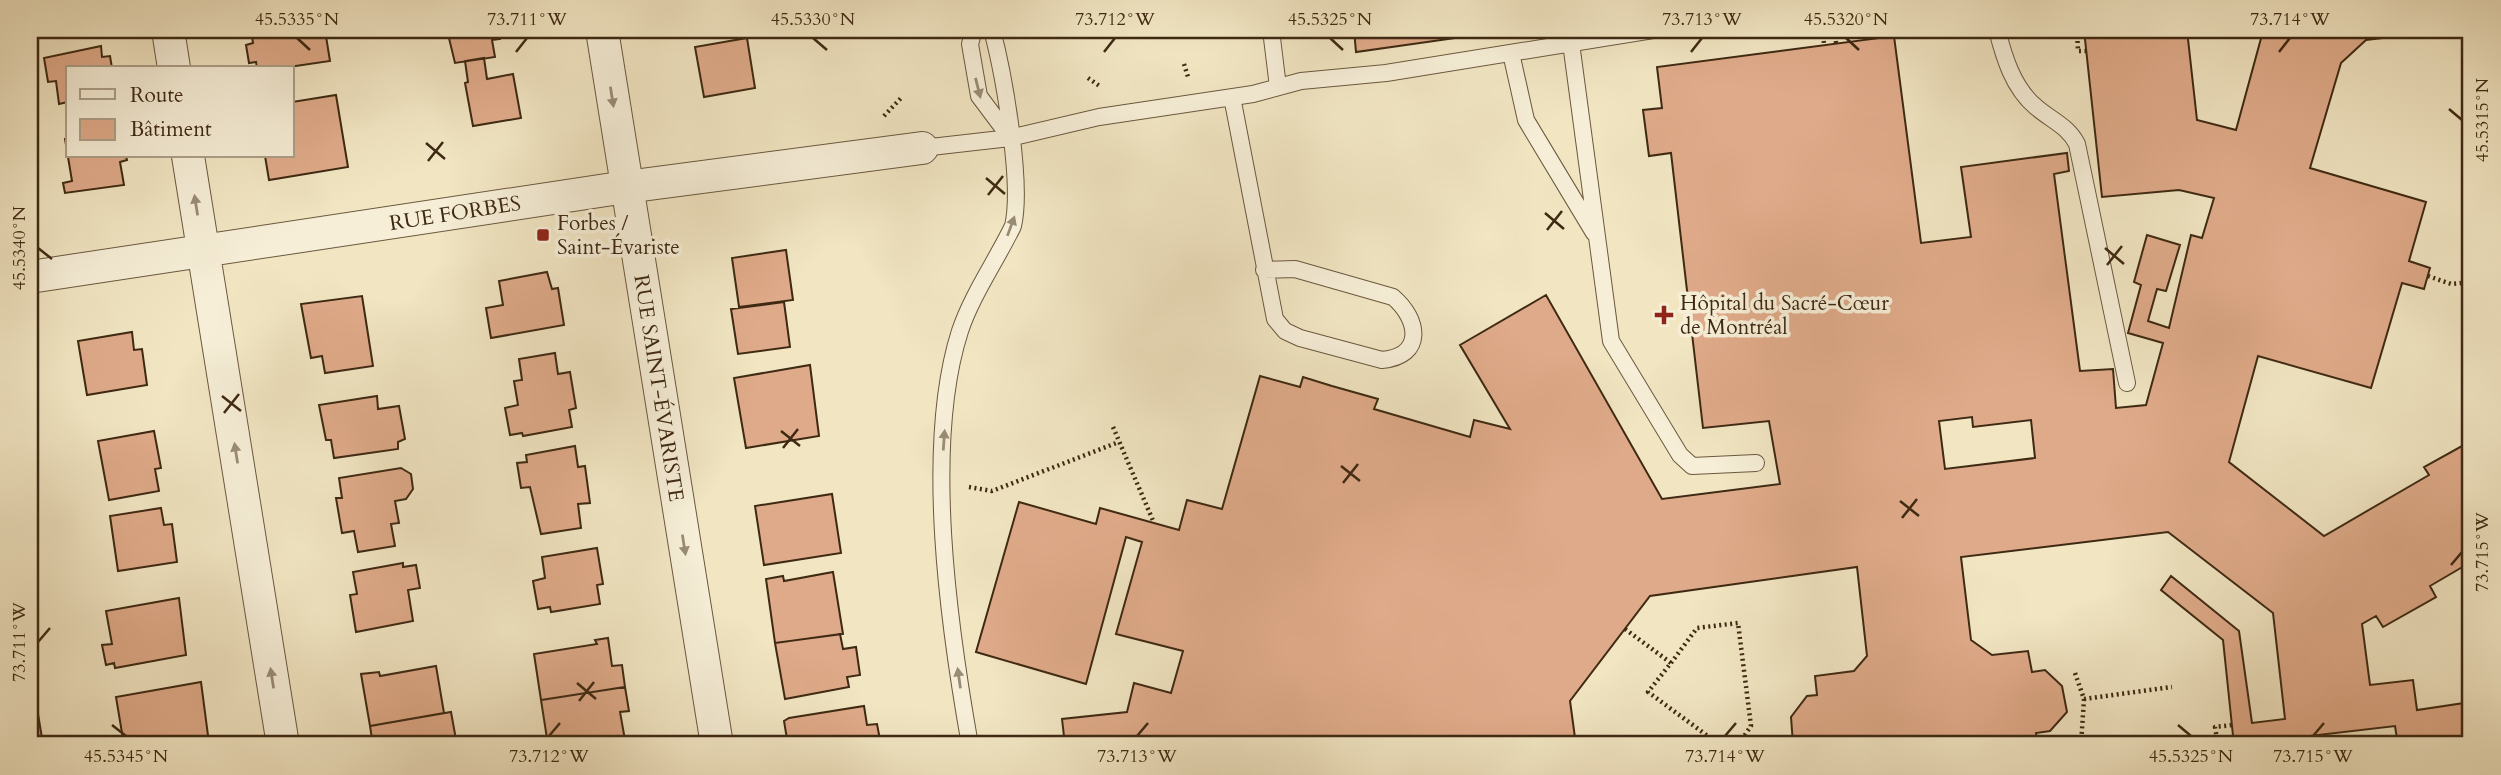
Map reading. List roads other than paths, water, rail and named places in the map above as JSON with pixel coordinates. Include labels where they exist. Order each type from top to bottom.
[{"type":"street","points":[[168,30],[174,66]]},
{"type":"street","name":"RUE SAINT-ÉVARISTE","points":[[602,30],[717,745]]},
{"type":"street","name":"RUE FORBES","points":[[30,277],[626,187],[922,148]]},
{"type":"street","points":[[188,158],[284,745]]},
{"type":"lane","points":[[974,30],[971,44],[978,96],[1010,138]]},
{"type":"lane","points":[[970,745],[948,585],[943,508],[943,443],[955,351],[961,330],[1013,226],[1017,209],[1010,138],[992,30]]},
{"type":"lane","points":[[1271,30],[1278,88]]},
{"type":"lane","points":[[922,148],[1010,138],[1099,117],[1232,97],[1301,81],[1386,73],[1653,30]]},
{"type":"lane","points":[[1997,30],[2017,84],[2035,107],[2067,129],[2077,144],[2127,383]]},
{"type":"lane","points":[[1571,43],[1611,341],[1680,455],[1692,466],[1703,468],[1756,463]]},
{"type":"lane","points":[[1511,53],[1526,120],[1597,238]]},
{"type":"lane","points":[[1232,97],[1264,270],[1275,319],[1285,331],[1300,338],[1382,360],[1396,359],[1412,344],[1414,330],[1411,320],[1405,307],[1393,297],[1295,269],[1264,270]]},
{"type":"place","name":"Forbes / Saint-Évariste","points":[[543,235]]},
{"type":"place","name":"Hôpital du Sacré-Cœur de Montréal","points":[[1664,315]]}]
